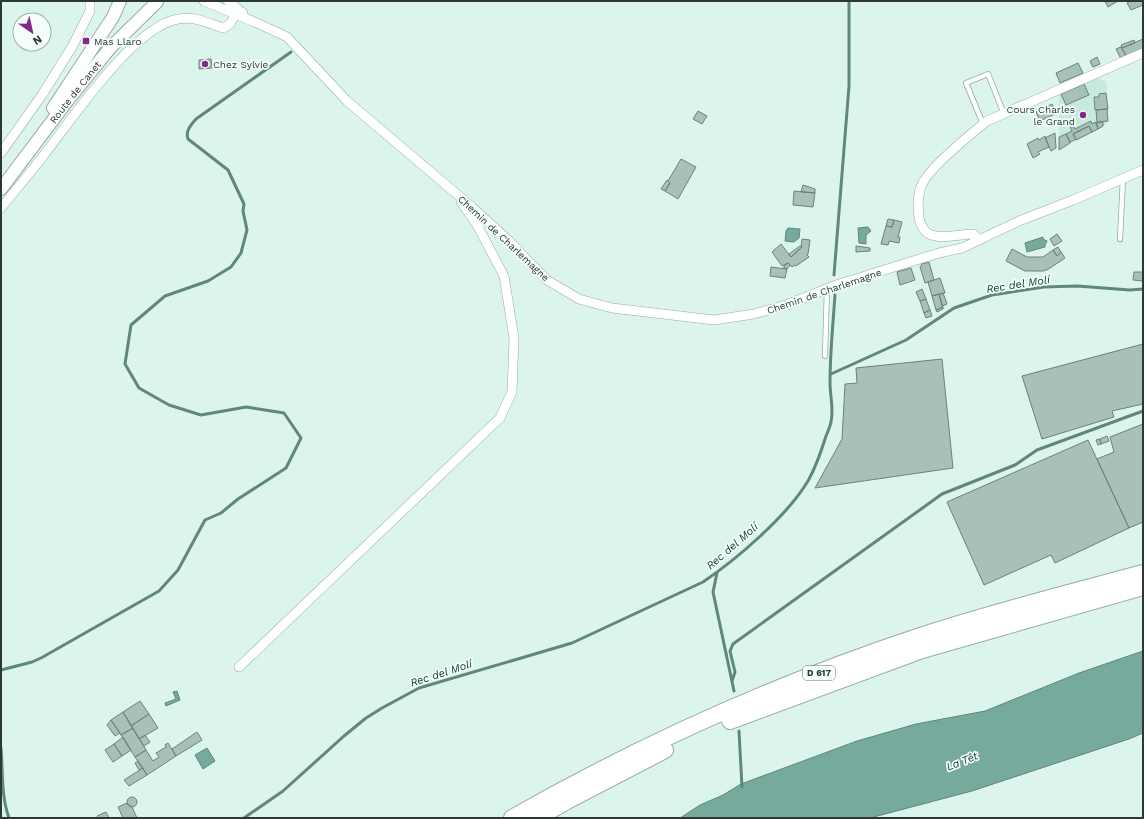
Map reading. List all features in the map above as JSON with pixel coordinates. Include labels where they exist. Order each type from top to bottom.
[{"type":"highway","name":"D 617","points":[[512,818],[563,790],[681,731],[825,670],[929,634],[1017,607],[1143,573]]},
{"type":"highway","name":"D 617","points":[[537,818],[567,800],[691,737],[748,714],[922,650],[1143,587]]},
{"type":"main road","name":"Route de Canet","points":[[1,178],[62,95],[113,17],[120,1]]},
{"type":"main road","name":"Route de Canet","points":[[1,189],[68,100],[110,48],[155,1]]},
{"type":"street","points":[[1,154],[42,95],[72,47],[90,11],[90,1]]},
{"type":"street","name":"Chemin de Charlemagne","points":[[204,1],[237,12],[287,37],[347,100],[508,240],[547,280],[579,299],[612,308],[714,320],[754,314],[786,305],[836,285],[962,248],[1019,221],[1143,170]]},
{"type":"street","name":"Chemin de Charlemagne","points":[[228,1],[237,12]]},
{"type":"street","points":[[1,208],[110,70],[145,37],[162,24],[178,19],[195,18],[223,28],[230,24],[237,12]]},
{"type":"street","points":[[980,240],[973,234],[936,236],[926,232],[920,225],[918,204],[921,186],[930,172],[969,135],[983,124],[1143,53]]},
{"type":"street","points":[[239,667],[500,418],[512,392],[514,338],[504,276],[477,225],[452,190]]},
{"type":"lane","points":[[983,124],[966,83],[988,74],[1004,114]]},
{"type":"lane","points":[[1120,239],[1124,178]]},
{"type":"lane","points":[[825,356],[827,289]]},
{"type":"shaded area","name":"Cours Charles le Grand","points":[[1098,78],[1106,82],[1108,121],[1104,126],[1059,150],[1059,95]]},
{"type":"water","points":[[868,227],[871,231],[866,235],[866,244],[859,243],[858,228]]},
{"type":"water","points":[[788,228],[800,229],[799,238],[794,242],[785,241],[786,231]]},
{"type":"water","points":[[1043,237],[1043,239],[1047,241],[1045,247],[1027,252],[1025,243]]},
{"type":"water","name":"La Têt","points":[[1143,651],[1143,733],[1129,739],[972,791],[870,818],[680,818],[700,805],[723,795],[741,784],[857,741],[916,724],[985,711],[1079,673]]},
{"type":"water","points":[[177,691],[180,700],[166,706],[165,703],[176,699],[173,692]]},
{"type":"water","points":[[207,748],[215,761],[203,769],[195,755]]},
{"type":"building","points":[[1105,1],[1118,1],[1108,7]]},
{"type":"building","points":[[1131,1],[1143,1],[1143,5],[1131,10],[1127,3]]},
{"type":"building","points":[[1143,39],[1143,48],[1126,56],[1122,48]]},
{"type":"building","points":[[1134,40],[1135,43],[1122,48],[1121,45]]},
{"type":"building","points":[[1121,47],[1126,56],[1121,59],[1116,49]]},
{"type":"building","points":[[1097,57],[1100,64],[1093,67],[1090,61]]},
{"type":"building","name":"Chez Sylvie","points":[[211,59],[212,68],[199,69],[199,60]]},
{"type":"building","points":[[1078,63],[1083,73],[1060,83],[1056,73]]},
{"type":"building","points":[[1084,84],[1089,95],[1066,105],[1061,94]]},
{"type":"building","points":[[1106,93],[1108,109],[1095,110],[1094,97],[1099,97],[1099,94]]},
{"type":"building","points":[[1052,104],[1057,113],[1040,121],[1036,112]]},
{"type":"building","points":[[1107,109],[1108,121],[1097,122],[1096,110]]},
{"type":"building","points":[[698,111],[707,116],[702,124],[693,119]]},
{"type":"building","points":[[1091,121],[1092,124],[1096,122],[1098,129],[1092,132],[1089,126],[1073,134],[1076,139],[1070,142],[1066,134],[1072,131],[1070,126],[1073,125],[1075,129]]},
{"type":"building","points":[[1103,122],[1103,126],[1098,129],[1096,123]]},
{"type":"building","points":[[1089,126],[1092,132],[1076,140],[1073,134]]},
{"type":"building","points":[[1055,133],[1056,148],[1051,151],[1045,138]]},
{"type":"building","points":[[1066,134],[1070,143],[1059,150],[1059,137]]},
{"type":"building","points":[[1045,136],[1049,147],[1038,152],[1040,154],[1033,158],[1027,144],[1038,138],[1039,140]]},
{"type":"building","points":[[681,159],[696,167],[678,199],[665,191],[670,183],[668,181]]},
{"type":"building","points":[[667,180],[670,183],[665,191],[661,189]]},
{"type":"building","points":[[803,185],[815,189],[815,193],[801,192]]},
{"type":"building","points":[[794,191],[815,193],[813,207],[793,205]]},
{"type":"building","points":[[888,219],[894,220],[892,227],[886,226]]},
{"type":"building","points":[[894,220],[902,222],[898,237],[900,237],[899,243],[889,241],[888,245],[881,244],[886,226],[892,227]]},
{"type":"building","points":[[1057,234],[1062,241],[1054,246],[1050,239]]},
{"type":"building","points":[[802,239],[810,240],[807,255],[809,257],[796,266],[795,265],[792,267],[788,263],[782,266],[772,252],[781,244],[791,257],[801,248]]},
{"type":"building","points":[[802,246],[801,248],[791,257],[789,254]]},
{"type":"building","points":[[856,246],[870,248],[870,251],[856,252]]},
{"type":"building","points":[[1058,247],[1061,252],[1057,256],[1053,250]]},
{"type":"building","points":[[1012,249],[1027,257],[1043,257],[1053,250],[1057,256],[1061,252],[1065,258],[1044,271],[1025,271],[1006,261]]},
{"type":"building","points":[[929,262],[934,280],[925,283],[920,267],[922,264]]},
{"type":"building","points":[[788,263],[790,265],[787,269],[784,268],[784,266]]},
{"type":"building","points":[[771,267],[787,269],[785,278],[770,276]]},
{"type":"building","points":[[911,268],[915,280],[900,285],[897,272]]},
{"type":"building","points":[[1134,272],[1143,272],[1143,281],[1133,280]]},
{"type":"building","points":[[940,278],[945,293],[932,296],[928,282]]},
{"type":"building","points":[[922,289],[926,299],[920,301],[916,292]]},
{"type":"building","points":[[943,293],[947,304],[942,306],[939,294]]},
{"type":"building","points":[[939,294],[943,307],[936,310],[932,296]]},
{"type":"building","points":[[926,299],[930,310],[924,313],[920,301]]},
{"type":"building","points":[[943,307],[943,309],[937,312],[936,310]]},
{"type":"building","points":[[930,310],[932,316],[926,318],[924,313]]},
{"type":"building","points":[[1143,344],[1143,404],[1112,411],[1114,417],[1042,439],[1022,376]]},
{"type":"building","points":[[942,359],[953,468],[815,488],[842,439],[845,384],[857,383],[856,368]]},
{"type":"building","points":[[1143,424],[1143,522],[1129,528],[1097,459],[1114,452],[1110,437]]},
{"type":"building","points":[[1107,436],[1109,441],[1101,444],[1100,439]]},
{"type":"building","points":[[1100,439],[1101,444],[1098,445],[1096,440]]},
{"type":"building","points":[[1088,440],[1129,528],[1055,563],[1051,555],[984,585],[947,502]]},
{"type":"building","points":[[140,701],[149,714],[131,726],[123,712]]},
{"type":"building","points":[[123,712],[133,728],[121,735],[111,720]]},
{"type":"building","points":[[149,714],[158,728],[139,739],[131,726]]},
{"type":"building","points":[[111,720],[120,733],[115,736],[107,725]]},
{"type":"building","points":[[133,728],[146,750],[135,757],[121,735]]},
{"type":"building","points":[[197,732],[202,740],[176,756],[172,749]]},
{"type":"building","points":[[145,735],[150,742],[144,746],[139,739]]},
{"type":"building","points":[[123,737],[131,750],[122,756],[114,744]]},
{"type":"building","points":[[168,743],[176,756],[147,775],[135,757],[146,750],[153,761],[159,757],[156,753],[166,747],[165,745]]},
{"type":"building","points":[[114,744],[122,756],[113,762],[105,750]]},
{"type":"building","points":[[138,761],[143,768],[139,770],[135,763]]},
{"type":"building","points":[[143,768],[147,775],[129,786],[124,780]]},
{"type":"building","points":[[130,797],[134,797],[136,798],[136,806],[130,807],[127,804],[127,800]]},
{"type":"building","points":[[127,803],[132,807],[137,818],[123,818],[118,807]]},
{"type":"building","points":[[106,812],[109,818],[98,818],[97,816]]},
{"type":"waterway","points":[[834,275],[849,86],[849,1]]},
{"type":"waterway","points":[[1,670],[32,662],[41,658],[159,591],[178,570],[205,520],[221,513],[238,499],[286,468],[301,438],[284,413],[246,407],[201,415],[169,405],[139,388],[125,364],[131,325],[165,296],[208,281],[231,267],[241,253],[247,230],[243,211],[244,204],[228,170],[188,139],[187,133],[189,128],[196,119],[291,52]]},
{"type":"waterway","name":"Rec del Molí","points":[[831,374],[906,340],[954,308],[992,295],[1044,287],[1077,286],[1130,290],[1143,289]]},
{"type":"waterway","name":"Rec del Molí","points":[[244,818],[283,791],[366,718],[419,688],[572,643],[703,582],[746,549],[788,508],[808,481],[830,427],[832,412],[830,372],[835,295]]},
{"type":"waterway","points":[[732,681],[735,672],[730,651],[733,644],[942,494],[1015,465],[1037,450],[1143,411]]},
{"type":"waterway","points":[[717,573],[713,592],[734,691]]},
{"type":"waterway","points":[[739,731],[742,787]]},
{"type":"waterway","points":[[1,748],[3,793],[9,818]]},
{"type":"place","name":"Mas Llaro","points":[[86,41]]},
{"type":"place","name":"Chez Sylvie","points":[[205,64]]},
{"type":"place","name":"Cours Charles le Grand","points":[[1083,115]]}]
